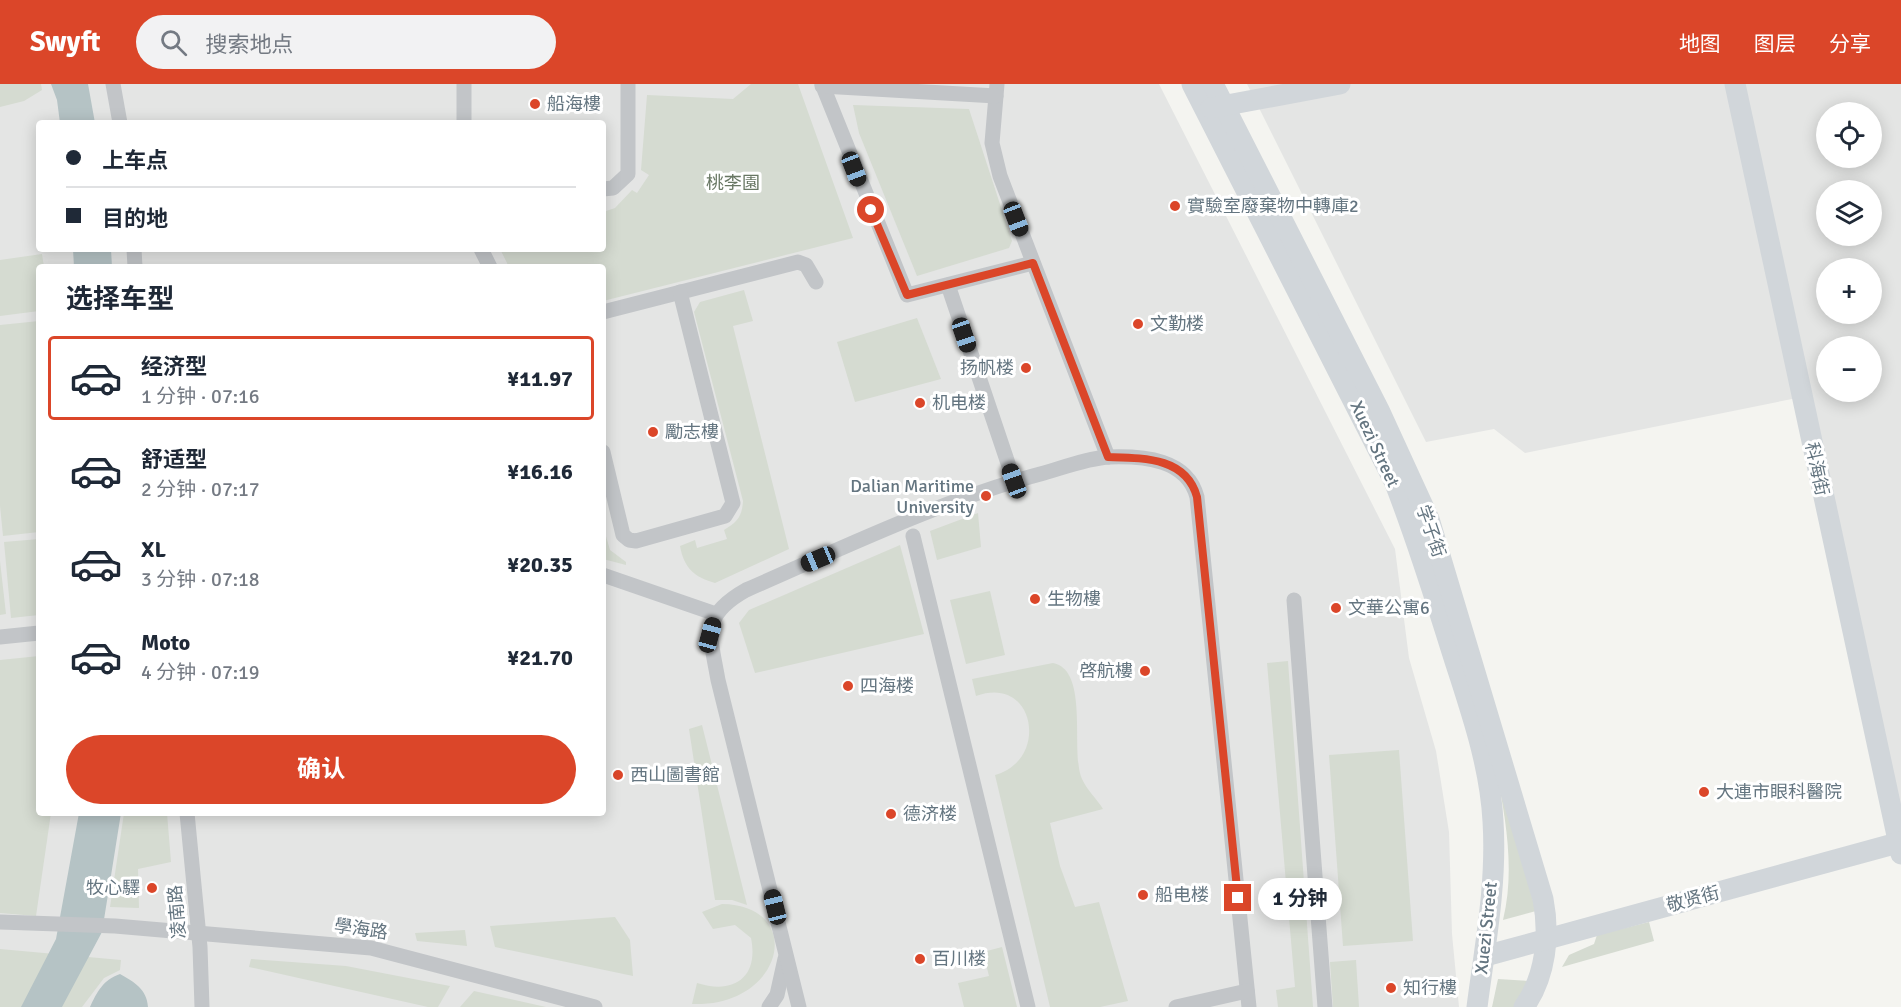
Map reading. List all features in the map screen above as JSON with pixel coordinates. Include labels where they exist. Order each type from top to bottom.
[{"type":"main road","name":"Xuezi Street","points":[[1192,84],[1214,108],[1370,430],[1415,534],[1488,774],[1493,822],[1492,913],[1477,1007]]},
{"type":"main road","name":"学子街","points":[[1213,84],[1214,108],[1380,412],[1429,519],[1543,899],[1547,939],[1542,966],[1524,1007]]},
{"type":"main road","points":[[1214,108],[1340,84]]},
{"type":"main road","name":"科海街","points":[[1735,84],[1900,847]]},
{"type":"main road","name":"敬贤街","points":[[1485,956],[1900,847]]},
{"type":"street","points":[[113,84],[119,120]]},
{"type":"street","points":[[464,84],[464,120]]},
{"type":"street","points":[[606,189],[613,188],[628,174],[628,84]]},
{"type":"street","points":[[1033,263],[907,295],[822,85],[997,90],[993,143],[1000,176],[1108,457]]},
{"type":"street","points":[[606,311],[798,262],[806,266],[816,282]]},
{"type":"street","points":[[948,285],[1014,481]]},
{"type":"street","points":[[606,465],[623,535],[629,540],[636,541],[725,516],[730,511],[733,503],[680,292]]},
{"type":"street","points":[[799,1007],[718,680],[710,635],[716,614],[726,601],[746,590],[901,524],[1014,481],[1108,457],[1139,458],[1176,467],[1191,482],[1197,497],[1249,1007]]},
{"type":"street","points":[[913,536],[1028,1007]]},
{"type":"street","points":[[606,576],[716,614]]},
{"type":"street","points":[[1294,600],[1325,1007]]},
{"type":"street","points":[[0,637],[36,633]]},
{"type":"street","name":"凌南路","points":[[187,816],[199,932],[202,1007]]},
{"type":"street","name":"學海路","points":[[0,922],[115,926],[371,948],[595,1007]]},
{"type":"street","points":[[769,1007],[777,995],[786,952]]},
{"type":"street","points":[[1176,1007],[1247,991]]},
{"type":"shaded area","name":"Dalian Maritime University","points":[[0,84],[1159,84],[1395,549],[1409,658],[1436,751],[1449,832],[1452,934],[1459,1007],[0,1007]]},
{"type":"shaded area","points":[[51,84],[88,84],[94,120],[60,120],[57,100]]},
{"type":"shaded area","points":[[1247,84],[1901,84],[1901,814],[1812,395],[1525,453],[1494,429],[1426,442]]},
{"type":"shaded area","points":[[73,252],[111,252],[112,264],[74,264]]},
{"type":"shaded area","points":[[78,816],[121,816],[102,932],[62,1007],[21,1007],[56,939]]},
{"type":"shaded area","points":[[120,974],[135,983],[142,991],[148,1007],[90,1007],[105,983]]},
{"type":"green space","points":[[0,84],[41,84],[42,90],[24,101],[0,107]]},
{"type":"green space","name":"桃李園","points":[[751,84],[798,84],[853,238],[606,300],[606,264],[508,264],[502,252],[606,252],[606,211],[615,208],[632,190],[637,193],[649,175],[641,170],[647,95],[733,99]]},
{"type":"green space","points":[[853,105],[969,109],[1012,241],[1009,248],[917,276],[859,133]]},
{"type":"green space","points":[[42,254],[44,264],[36,264],[36,311],[0,316],[0,260]]},
{"type":"green space","points":[[744,290],[753,321],[733,326],[789,549],[715,583],[691,571],[684,560],[680,546],[695,540],[697,548],[727,539],[724,530],[738,518],[743,501],[694,312],[700,302]]},
{"type":"green space","points":[[917,318],[941,379],[855,402],[837,342]]},
{"type":"green space","points":[[36,321],[36,532],[3,536],[0,506],[0,325]]},
{"type":"green space","points":[[978,513],[981,547],[937,560],[930,531]]},
{"type":"green space","points":[[606,536],[610,550],[626,562],[626,565],[606,560]]},
{"type":"green space","points":[[36,539],[36,615],[11,618],[4,542]]},
{"type":"green space","points":[[900,545],[924,634],[755,673],[739,623],[749,610]]},
{"type":"green space","points":[[0,561],[6,614],[0,615]]},
{"type":"green space","points":[[990,591],[1005,655],[966,664],[950,600]]},
{"type":"green space","points":[[36,656],[36,816],[51,816],[36,916],[0,913],[0,660]]},
{"type":"green space","points":[[1288,661],[1313,1007],[1278,1007],[1276,990],[1295,987],[1267,663]]},
{"type":"green space","points":[[1053,663],[1064,669],[1071,680],[1077,714],[1079,767],[1084,783],[1103,809],[1050,823],[1060,866],[1075,907],[1099,902],[1128,1001],[1100,1007],[1050,1007],[995,775],[1012,766],[1024,753],[1029,738],[1028,722],[1022,707],[1012,697],[996,692],[976,696],[972,679]]},
{"type":"green space","points":[[702,725],[747,905],[732,900],[715,900],[689,729]]},
{"type":"green space","points":[[1399,750],[1413,941],[1343,946],[1329,755]]},
{"type":"green space","points":[[1496,770],[1536,911],[1503,920],[1507,901],[1509,864],[1506,826]]},
{"type":"green space","points":[[124,816],[167,816],[171,862],[138,869],[139,908],[110,907]]},
{"type":"green space","points":[[722,904],[749,909],[766,920],[774,937],[773,956],[765,974],[748,990],[723,1001],[692,1004],[697,983],[722,987],[732,984],[741,980],[751,963],[751,938],[735,925],[713,929],[702,912]]},
{"type":"green space","points":[[615,917],[630,940],[633,976],[495,947],[490,926]]},
{"type":"green space","points":[[1649,922],[1654,941],[1562,967],[1569,955],[1594,944],[1597,935]]},
{"type":"green space","points":[[465,930],[467,946],[417,941],[415,933]]},
{"type":"green space","points":[[1002,947],[1017,1007],[964,1007],[958,983],[989,976],[983,952]]},
{"type":"green space","points":[[0,949],[121,960],[120,970],[104,978],[82,1007],[0,1007]]},
{"type":"green space","points":[[251,959],[346,966],[450,986],[438,1007],[428,1007],[249,967]]},
{"type":"green space","points":[[1356,960],[1359,1007],[1333,1007],[1330,962]]},
{"type":"green space","points":[[1498,979],[1530,981],[1514,1007],[1492,1007]]},
{"type":"green space","points":[[474,991],[546,1007],[460,1007]]},
{"type":"place","name":"船海樓","points":[[535,104]]},
{"type":"place","name":"實驗室廢棄物中轉庫2","points":[[1175,206]]},
{"type":"place","name":"文勤楼","points":[[1138,324]]},
{"type":"place","name":"扬帆楼","points":[[1026,368]]},
{"type":"place","name":"机电楼","points":[[920,403]]},
{"type":"place","name":"勵志樓","points":[[653,432]]},
{"type":"place","name":"Dalian Maritime University","points":[[986,496]]},
{"type":"place","name":"生物樓","points":[[1035,599]]},
{"type":"place","name":"文華公寓6","points":[[1336,608]]},
{"type":"place","name":"啓航樓","points":[[1145,671]]},
{"type":"place","name":"四海楼","points":[[848,686]]},
{"type":"place","name":"西山圖書館","points":[[618,775]]},
{"type":"place","name":"大連市眼科醫院","points":[[1704,792]]},
{"type":"place","name":"德济楼","points":[[891,814]]},
{"type":"place","name":"牧心驛","points":[[152,888]]},
{"type":"place","name":"船电楼","points":[[1143,895]]},
{"type":"place","name":"百川楼","points":[[920,959]]},
{"type":"place","name":"知行樓","points":[[1391,988]]},
{"type":"route","points":[[871,210],[907,295],[1033,263],[1108,457],[1159,461],[1176,467],[1191,482],[1197,497],[1238,898]]}]
